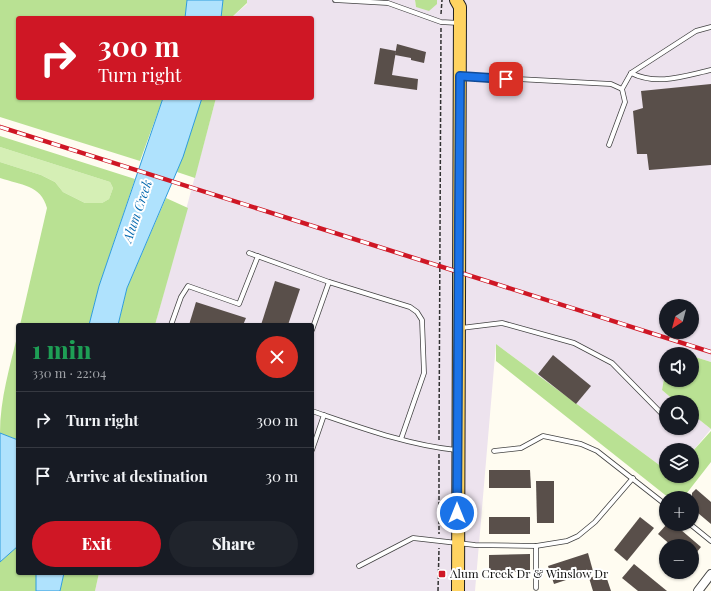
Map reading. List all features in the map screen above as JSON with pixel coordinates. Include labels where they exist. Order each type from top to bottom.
[{"type":"main road","points":[[458,591],[460,2]]},
{"type":"street","points":[[698,591],[711,574]]},
{"type":"lane","points":[[335,0],[388,3],[441,22],[460,23]]},
{"type":"lane","points":[[609,145],[625,102],[622,89],[631,73],[696,31],[711,27]]},
{"type":"lane","points":[[631,73],[642,78],[660,80],[711,70]]},
{"type":"lane","points":[[460,76],[611,84],[622,89]]},
{"type":"lane","points":[[249,253],[329,282],[410,307],[417,312],[422,320],[424,372],[401,439]]},
{"type":"lane","points":[[172,323],[181,297],[188,286],[239,304],[258,256]]},
{"type":"lane","points":[[314,324],[329,282]]},
{"type":"lane","points":[[459,329],[502,323],[574,343],[612,363],[659,411]]},
{"type":"lane","points":[[314,412],[401,439],[438,448],[458,450]]},
{"type":"lane","points":[[314,444],[324,415]]},
{"type":"lane","points":[[494,452],[521,448],[543,436],[581,444],[596,451],[659,499]]},
{"type":"lane","points":[[359,566],[413,538],[457,544],[536,546],[556,544],[578,536],[595,522],[633,478]]},
{"type":"lane","points":[[699,531],[711,541]]},
{"type":"lane","points":[[536,546],[536,588]]},
{"type":"path","points":[[438,591],[442,0]]},
{"type":"shaded area","points":[[247,0],[415,0],[416,7],[437,4],[437,0],[711,0],[711,362],[699,358],[699,347],[659,347],[659,387],[663,387],[662,390],[668,395],[659,395],[659,435],[699,435],[699,420],[711,429],[699,444],[659,443],[659,465],[496,344],[475,591],[95,591],[99,575],[314,575],[314,323],[156,323],[215,100],[314,100],[314,16],[233,16],[247,4]]},
{"type":"green space","points":[[0,0],[187,0],[185,16],[16,16],[16,100],[162,100],[140,161],[0,117]]},
{"type":"green space","points":[[223,0],[247,0],[247,3],[233,16],[221,16]]},
{"type":"green space","points":[[415,0],[437,0],[437,4],[429,11],[416,7]]},
{"type":"green space","points":[[201,100],[215,100],[195,178],[177,172]]},
{"type":"green space","points":[[0,136],[135,179],[99,286],[90,323],[20,323],[47,208],[44,200],[35,190],[0,178],[0,162],[41,175],[55,182],[63,192],[85,203],[102,203],[109,199],[113,188],[110,182],[0,147]]},
{"type":"green space","points":[[0,147],[110,182],[113,188],[109,199],[102,203],[85,203],[63,192],[55,182],[41,175],[0,162]]},
{"type":"green space","points":[[166,198],[188,208],[156,323],[118,323],[127,288]]},
{"type":"green space","points":[[16,341],[16,439],[0,433],[0,420]]},
{"type":"green space","points":[[496,344],[659,465],[659,483],[695,483],[688,491],[660,491],[496,361]]},
{"type":"green space","points":[[699,358],[711,362],[711,429],[699,420],[699,395],[668,395],[662,390],[663,387],[699,387]]},
{"type":"green space","points":[[711,431],[711,462],[699,477],[699,444]]},
{"type":"green space","points":[[16,548],[16,575],[36,575],[36,591],[0,591],[0,562]]},
{"type":"green space","points":[[64,575],[99,575],[95,591],[60,591]]},
{"type":"water","points":[[187,0],[223,0],[221,16],[185,16]]},
{"type":"water","name":"Alum Creek","points":[[162,100],[201,100],[183,157],[127,288],[118,323],[90,323],[99,286]]},
{"type":"water","points":[[0,433],[16,439],[16,548],[0,562]]},
{"type":"water","points":[[36,575],[64,575],[60,591],[36,591]]},
{"type":"building","points":[[397,44],[426,52],[424,63],[411,60],[411,58],[395,55]]},
{"type":"building","points":[[380,48],[396,51],[392,75],[418,79],[417,90],[374,84]]},
{"type":"building","points":[[711,84],[711,165],[649,170],[647,154],[637,154],[633,111],[643,108],[641,91]]},
{"type":"building","points":[[275,281],[300,289],[289,323],[262,323]]},
{"type":"building","points":[[196,302],[246,318],[244,323],[190,323]]},
{"type":"building","points":[[553,355],[591,386],[576,404],[538,374]]},
{"type":"building","points":[[489,470],[530,470],[531,488],[489,488]]},
{"type":"building","points":[[536,481],[554,481],[554,523],[537,523]]},
{"type":"building","points":[[699,492],[711,502],[711,524],[699,514]]},
{"type":"building","points":[[489,517],[530,517],[530,534],[489,534]]},
{"type":"building","points":[[640,517],[654,528],[627,561],[614,550]]},
{"type":"building","points":[[661,531],[682,531],[692,539],[664,539],[658,534]]},
{"type":"building","points":[[588,553],[593,571],[554,584],[548,566]]},
{"type":"building","points":[[530,554],[530,572],[489,572],[489,555]]},
{"type":"building","points":[[634,564],[667,591],[638,591],[622,578]]},
{"type":"building","points":[[605,573],[611,591],[593,591],[589,578]]},
{"type":"railway","points":[[0,127],[711,352]]},
{"type":"place","name":"Alum Creek Dr & Winslow Dr","points":[[442,574]]},
{"type":"route","points":[[457,513],[459,329],[458,174],[460,76],[506,79]]}]
